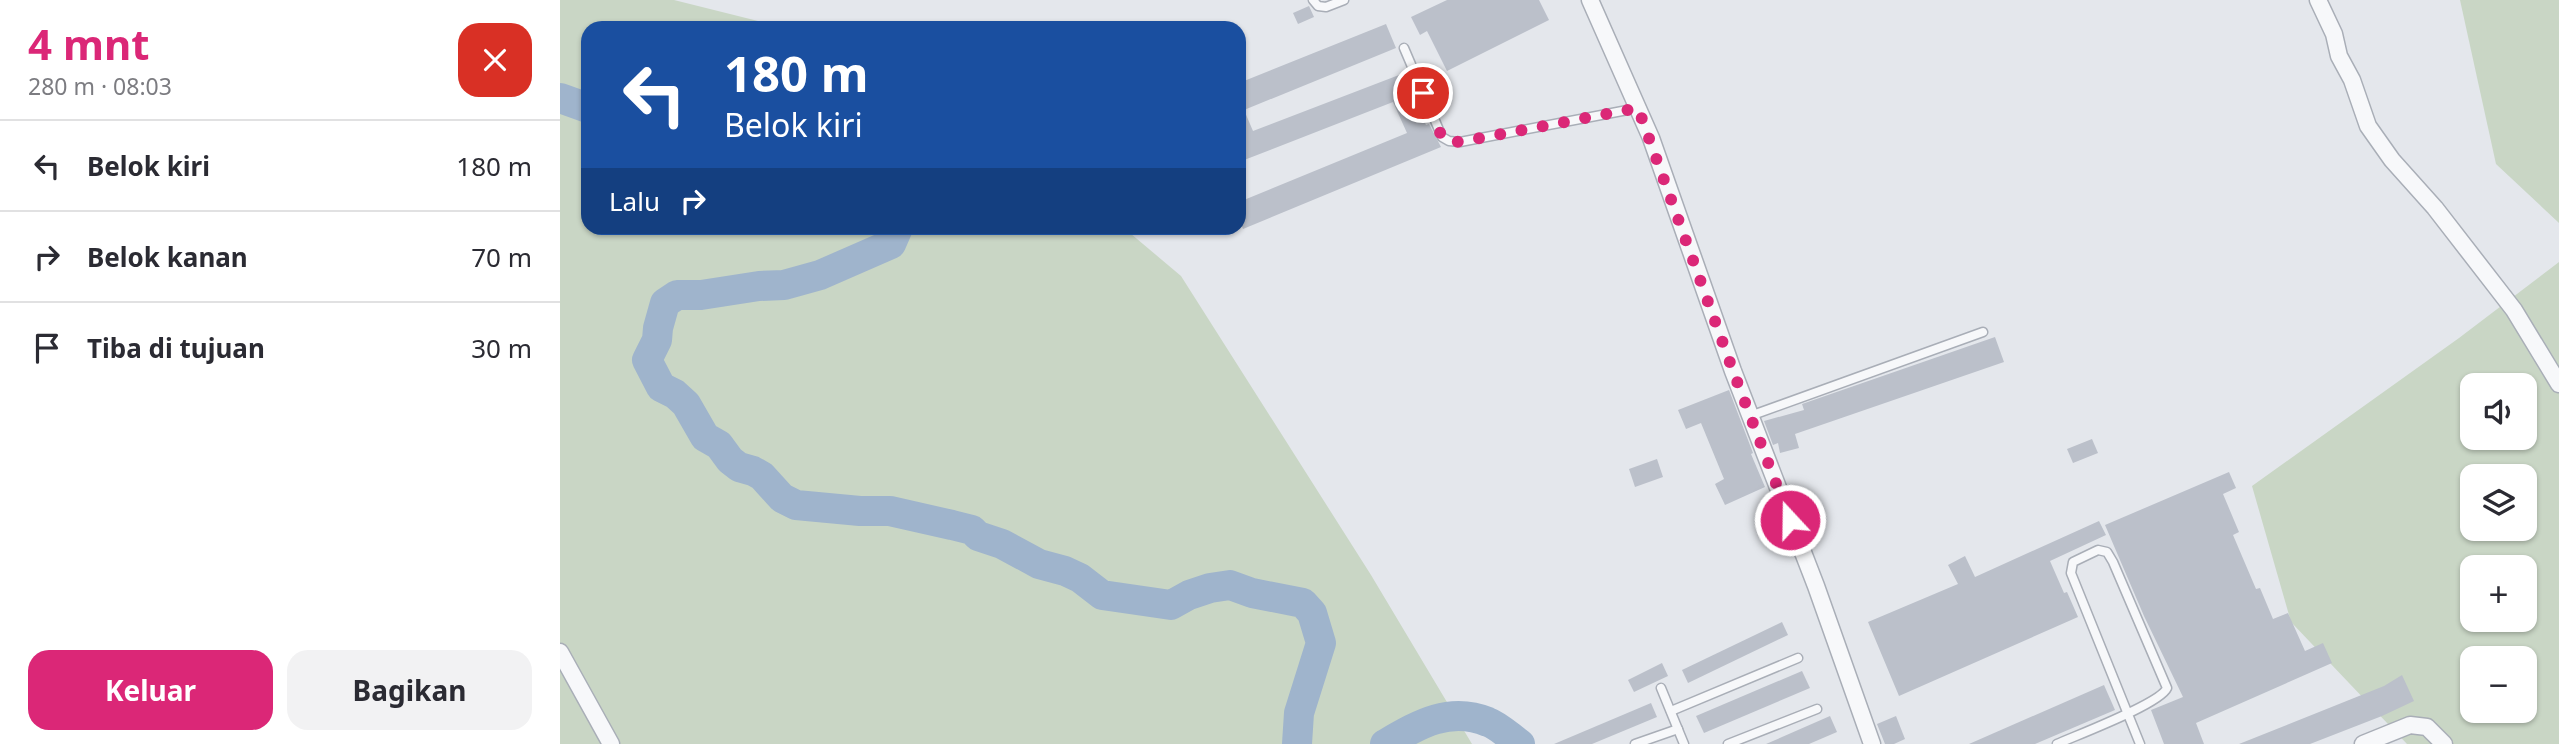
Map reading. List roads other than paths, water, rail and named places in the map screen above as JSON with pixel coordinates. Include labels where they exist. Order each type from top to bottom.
[{"type":"street","points":[[1590,0],[1638,108],[1872,744]]},
{"type":"street","points":[[2318,0],[2334,34],[2339,56],[2352,80],[2368,126],[2392,160],[2435,208],[2514,310],[2559,384]]},
{"type":"street","points":[[560,652],[611,744]]},
{"type":"street","points":[[2363,744],[2410,726],[2427,727],[2444,744]]},
{"type":"lane","points":[[1313,0],[1318,6],[1326,7],[1344,0]]},
{"type":"lane","points":[[1404,48],[1442,137],[1449,141],[1460,142],[1638,108]]},
{"type":"lane","points":[[1750,416],[1983,332]]},
{"type":"lane","points":[[2057,744],[2126,714],[2164,694],[2167,688],[2112,562],[2107,552],[2098,550],[2073,562],[2071,573],[2126,714],[2140,744]]},
{"type":"lane","points":[[1671,712],[1798,658]]},
{"type":"lane","points":[[1661,688],[1684,744]]},
{"type":"lane","points":[[1728,744],[1817,709]]},
{"type":"lane","points":[[1636,744],[1678,729]]},
{"type":"waterway","points":[[560,98],[581,106]]},
{"type":"waterway","points":[[895,235],[891,244],[820,275],[784,285],[701,295],[677,295],[665,303],[657,340],[647,360],[661,387],[686,404],[705,437],[719,445],[730,460],[739,467],[762,476],[782,498],[796,505],[890,511],[972,530],[978,536],[1002,544],[1039,564],[1080,578],[1102,595],[1171,605],[1189,595],[1230,585],[1252,593],[1303,603],[1312,613],[1321,643],[1299,713],[1297,744]]},
{"type":"waterway","points":[[1385,744],[1422,724],[1460,716],[1492,724],[1520,744]]}]
